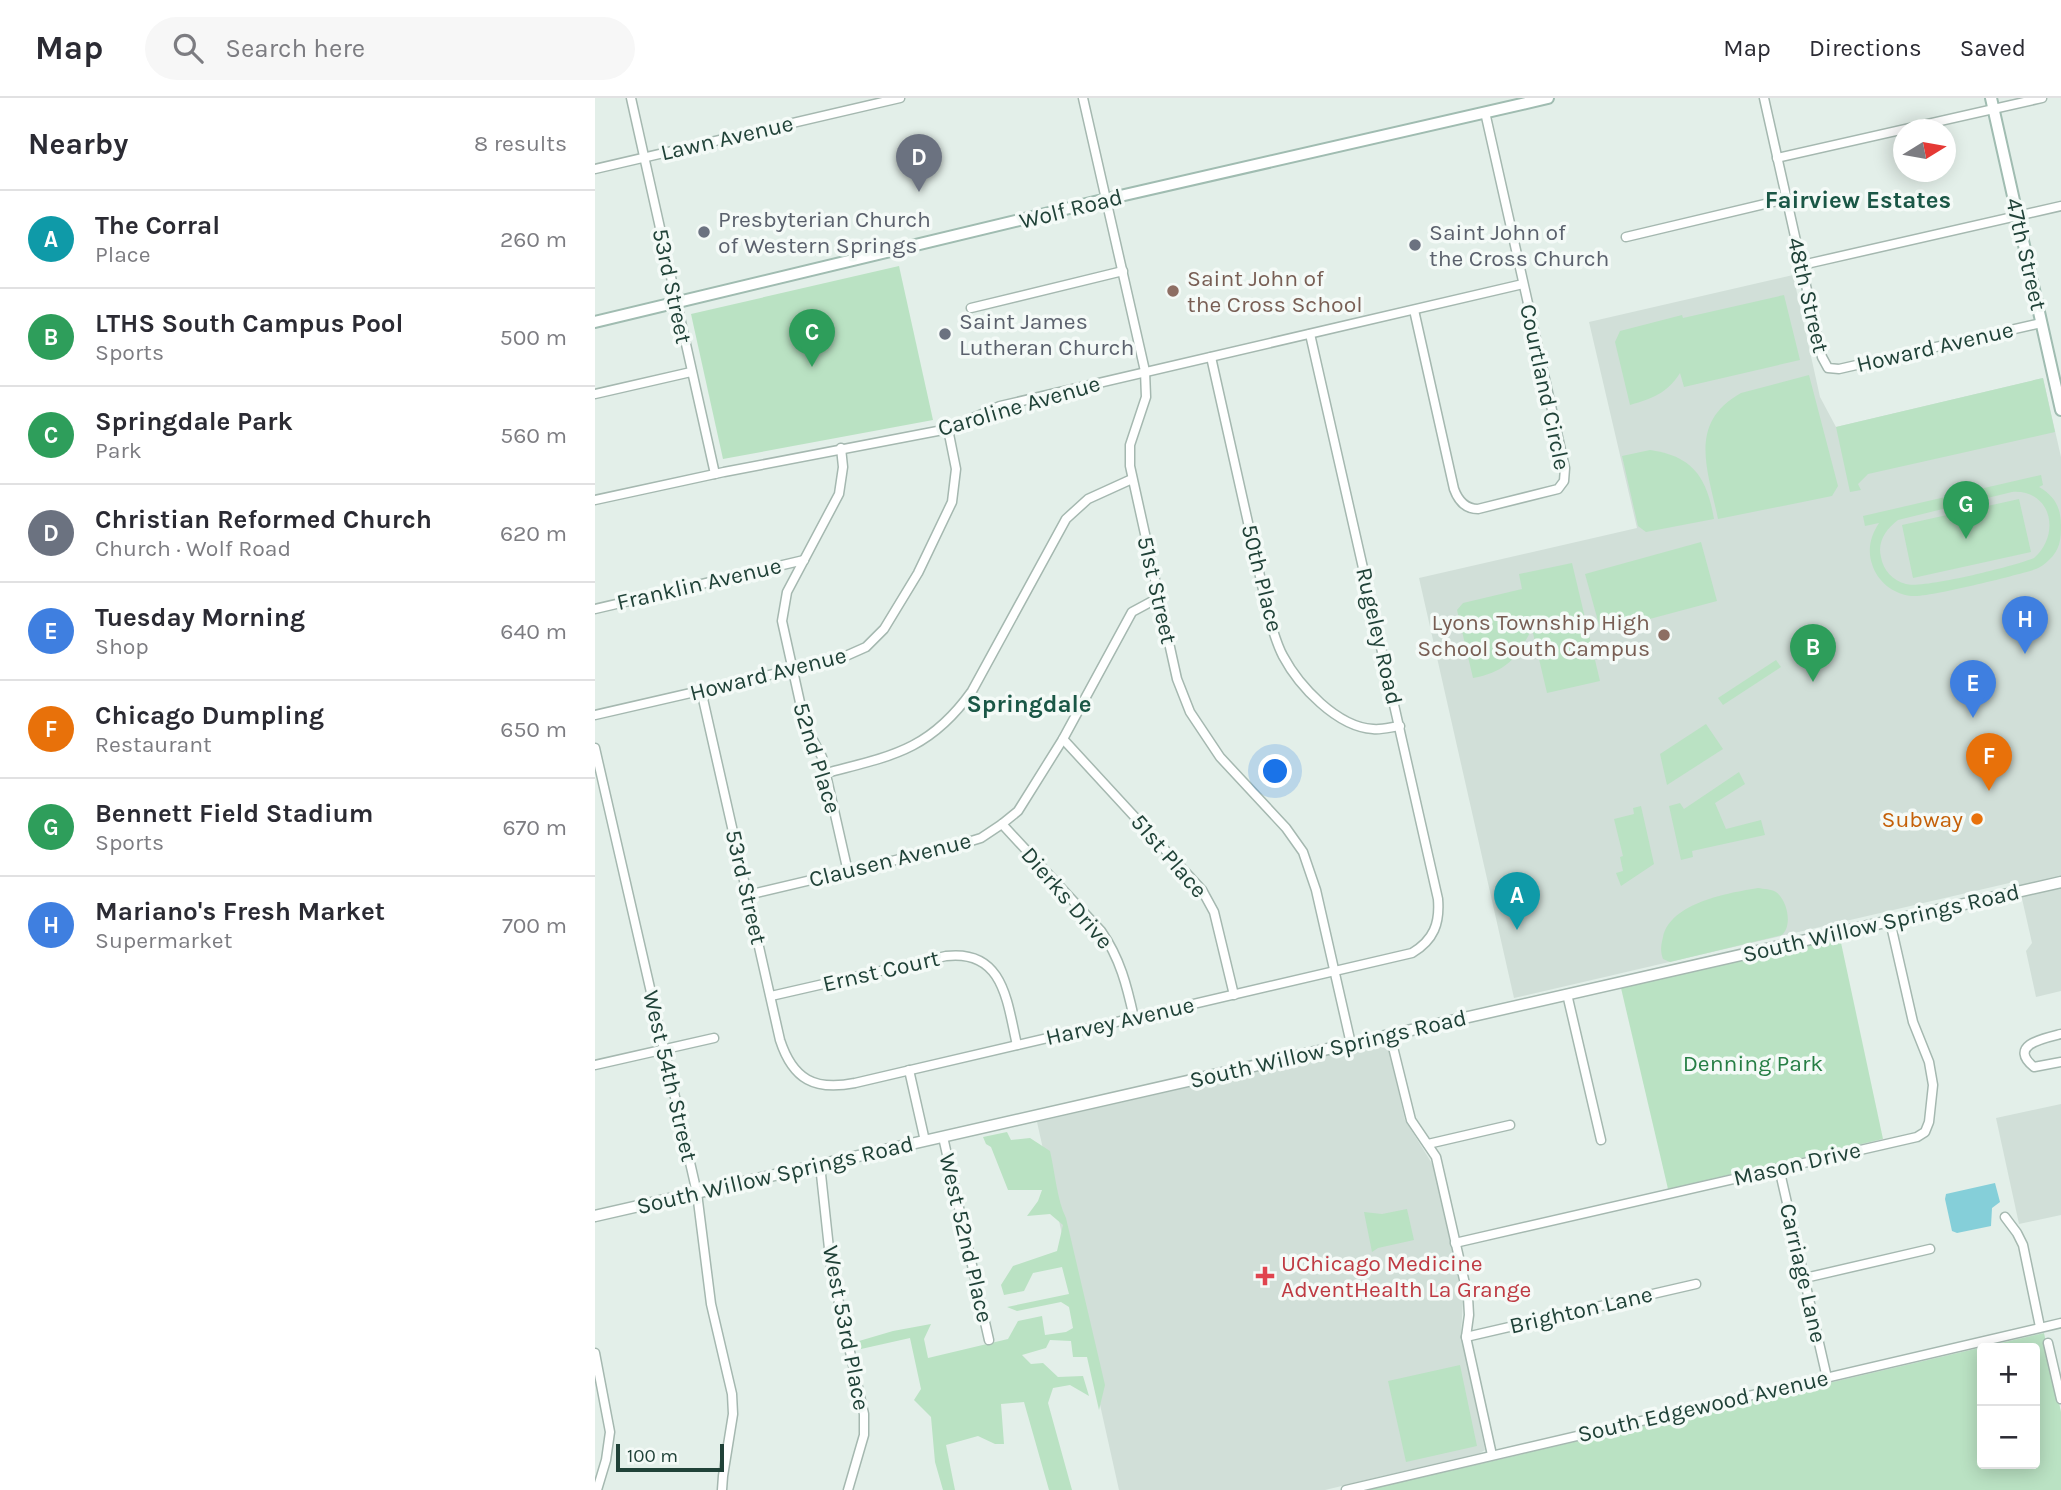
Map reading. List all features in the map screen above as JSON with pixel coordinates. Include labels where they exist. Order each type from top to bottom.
[{"type":"main road","name":"Wolf Road","points":[[595,322],[1107,199],[1541,99]]},
{"type":"main road","name":"47th Street","points":[[1992,104],[2041,323],[2057,375],[2061,410]]},
{"type":"street","name":"53rd Street","points":[[631,98],[715,474]]},
{"type":"street","name":"Lawn Avenue","points":[[595,169],[900,98]]},
{"type":"street","name":"51st Street","points":[[1083,98],[1146,371],[1144,408],[1130,445],[1132,480],[1177,678],[1190,712],[1220,757],[1286,828],[1303,852],[1312,874],[1351,1044]]},
{"type":"street","name":"48th Street","points":[[1764,98],[1822,357],[1828,368]]},
{"type":"street","points":[[1777,158],[1992,104],[2042,98]]},
{"type":"street","name":"Courtland Circle","points":[[1414,310],[1454,488],[1461,502],[1472,509],[1478,509],[1558,489],[1565,481],[1565,468],[1485,112]]},
{"type":"street","points":[[1626,237],[1786,199]]},
{"type":"street","points":[[1802,265],[2061,206]]},
{"type":"street","points":[[971,308],[1123,271]]},
{"type":"street","name":"Caroline Avenue","points":[[595,500],[841,448],[949,429],[1000,406],[1523,284]]},
{"type":"street","name":"Howard Avenue","points":[[1828,368],[1839,369],[2041,323]]},
{"type":"street","name":"Rugeley Road","points":[[1311,334],[1438,899],[1438,920],[1431,937]]},
{"type":"street","name":"50th Place","points":[[1211,357],[1270,621],[1283,656],[1316,699],[1349,722],[1372,729],[1399,726]]},
{"type":"street","points":[[595,394],[691,372]]},
{"type":"street","name":"Howard Avenue","points":[[595,715],[853,654],[875,640],[918,573],[952,502],[956,469],[949,429]]},
{"type":"street","name":"52nd Place","points":[[841,448],[843,467],[839,494],[787,592],[783,608],[784,635],[804,725],[822,757],[848,872]]},
{"type":"street","points":[[826,773],[894,755],[915,746],[943,727],[972,691],[1066,519],[1088,499],[1132,480]]},
{"type":"street","name":"Franklin Avenue","points":[[595,609],[804,560]]},
{"type":"street","name":"Clausen Avenue","points":[[748,895],[955,846],[981,838],[1002,824],[1018,811],[1032,791],[1132,611],[1158,598]]},
{"type":"street","name":"53rd Street","points":[[701,690],[784,1051],[792,1067],[804,1078]]},
{"type":"street","name":"51st Place","points":[[1063,739],[1202,891],[1214,912],[1234,995]]},
{"type":"street","name":"West 54th Street","points":[[595,747],[697,1193],[711,1304],[732,1394],[733,1414],[722,1490]]},
{"type":"street","name":"Dierks Drive","points":[[1002,824],[1110,944],[1122,969],[1134,1018]]},
{"type":"street","name":"South Willow Springs Road","points":[[595,1216],[2061,882]]},
{"type":"street","name":"Mason Drive","points":[[1455,1243],[1916,1137],[1925,1132],[1929,1122],[1933,1084],[1929,1062],[1913,1022],[1890,921]]},
{"type":"street","name":"Harvey Avenue","points":[[804,1078],[822,1086],[832,1086],[909,1070],[1412,953],[1431,937]]},
{"type":"street","name":"Ernst Court","points":[[771,996],[946,956],[969,956],[986,964],[1000,980],[1017,1045]]},
{"type":"street","points":[[1567,994],[1601,1140]]},
{"type":"street","points":[[2061,1034],[2035,1040],[2028,1045],[2025,1052],[2034,1067],[2061,1062]]},
{"type":"street","points":[[1390,1035],[1411,1120],[1436,1157],[1469,1307],[1466,1337],[1492,1455]]},
{"type":"street","points":[[595,1065],[714,1038]]},
{"type":"street","points":[[909,1070],[925,1141]]},
{"type":"street","points":[[1429,1143],[1510,1125]]},
{"type":"street","name":"West 52nd Place","points":[[943,1137],[989,1340]]},
{"type":"street","name":"West 53rd Place","points":[[820,1165],[831,1267],[864,1414],[864,1435],[848,1490]]},
{"type":"street","name":"Carriage Lane","points":[[1779,1168],[1827,1378]]},
{"type":"street","points":[[2005,1217],[2022,1245],[2040,1327]]},
{"type":"street","points":[[1805,1278],[1930,1249]]},
{"type":"street","name":"Brighton Lane","points":[[1466,1337],[1696,1284]]},
{"type":"street","name":"South Edgewood Avenue","points":[[1346,1490],[2061,1322]]},
{"type":"street","points":[[2048,1343],[2060,1394]]},
{"type":"street","points":[[595,1353],[610,1432],[606,1460],[597,1490]]},
{"type":"shaded area","name":"Lyons Township High School South Campus","points":[[1793,275],[1820,397],[1836,427],[2043,378],[2061,457],[2061,991],[2036,997],[2026,951],[2032,943],[2018,881],[1514,998],[1419,578],[1637,528],[1589,322]]},
{"type":"shaded area","name":"UChicago Medicine AdventHealth La Grange","points":[[1379,1043],[1386,1044],[1389,1051],[1405,1120],[1433,1165],[1463,1300],[1461,1335],[1485,1450],[1325,1490],[1119,1490],[1037,1122]]},
{"type":"shaded area","points":[[2061,1104],[2061,1215],[2019,1224],[1996,1118]]},
{"type":"green space","points":[[899,266],[933,420],[723,459],[691,314]]},
{"type":"green space","points":[[1784,295],[1800,360],[1684,387],[1680,373],[1670,386],[1658,394],[1630,405],[1615,342],[1620,331],[1682,315],[1683,318]]},
{"type":"green space","points":[[1809,375],[1838,486],[1832,496],[1718,519],[1706,449],[1707,433],[1713,418],[1724,405],[1741,393]]},
{"type":"green space","points":[[2043,378],[2055,432],[1868,474],[1858,484],[1861,490],[1850,492],[1836,427]]},
{"type":"green space","points":[[1650,450],[1678,458],[1696,472],[1707,492],[1714,519],[1646,532],[1638,526],[1622,456]]},
{"type":"green space","points":[[2041,475],[2043,485],[2039,487],[2049,494],[2058,508],[2061,535],[2053,556],[2036,569],[1952,590],[1911,596],[1892,589],[1878,576],[1872,564],[1870,548],[1879,523],[1865,526],[1863,516]],"holes":[[[2012,492],[2026,493],[2036,498],[2048,515],[2048,538],[2034,558],[1969,576],[1916,585],[1897,580],[1889,574],[1882,562],[1881,541],[1898,520]]]},
{"type":"green space","points":[[2019,499],[2031,552],[1913,578],[1902,525]]},
{"type":"green space","points":[[1701,542],[1717,601],[1601,632],[1585,574]]},
{"type":"green space","points":[[1572,563],[1600,681],[1547,693],[1532,629],[1509,662],[1494,672],[1473,678],[1457,610],[1463,603],[1522,589],[1519,574]]},
{"type":"green space","points":[[1776,660],[1781,667],[1723,705],[1718,698]]},
{"type":"green space","points":[[1706,724],[1723,749],[1667,785],[1660,754]]},
{"type":"green space","points":[[1739,772],[1745,784],[1715,803],[1726,829],[1761,820],[1765,835],[1692,851],[1693,857],[1681,860],[1669,806],[1680,803],[1684,809]]},
{"type":"green space","points":[[1641,806],[1654,864],[1621,886],[1616,873],[1623,871],[1620,857],[1623,856],[1614,819],[1634,814],[1633,808]]},
{"type":"green space","points":[[1758,888],[1774,891],[1783,901],[1788,919],[1782,935],[1670,962],[1663,959],[1663,937],[1668,925],[1677,915],[1717,896]]},
{"type":"green space","name":"Denning Park","points":[[1840,938],[1883,1139],[1668,1189],[1621,988]]},
{"type":"green space","points":[[1007,1132],[1011,1140],[1030,1138],[1050,1151],[1105,1385],[1099,1410],[1087,1357],[1073,1357],[1071,1341],[1050,1340],[1046,1348],[1022,1355],[1031,1364],[1043,1363],[1058,1377],[1083,1376],[1089,1396],[1070,1385],[1053,1388],[1048,1403],[1072,1490],[1049,1490],[1024,1402],[1001,1404],[1004,1444],[995,1444],[978,1436],[946,1445],[955,1490],[943,1490],[935,1462],[931,1417],[914,1400],[921,1389],[910,1338],[861,1349],[859,1341],[931,1324],[924,1339],[928,1358],[1008,1339],[1018,1321],[1042,1316],[1045,1335],[1066,1332],[1073,1328],[1069,1307],[1061,1302],[1017,1311],[1007,1307],[1069,1294],[1062,1267],[1033,1273],[1024,1291],[1004,1295],[1001,1285],[1013,1266],[1057,1251],[1063,1225],[1050,1214],[1027,1216],[1042,1190],[1008,1190],[991,1147],[983,1137]]},
{"type":"green space","points":[[1407,1209],[1414,1240],[1378,1248],[1372,1252],[1364,1212],[1382,1214]]},
{"type":"green space","points":[[2044,1333],[2061,1412],[2061,1490],[1367,1490],[1977,1349],[1977,1469],[2040,1469],[2040,1343],[2001,1343]]},
{"type":"green space","points":[[1460,1365],[1477,1446],[1406,1462],[1388,1381]]},
{"type":"water","points":[[1995,1183],[2000,1202],[1992,1208],[1991,1226],[1957,1233],[1952,1231],[1946,1194]]},
{"type":"place","name":"Christian Reformed Church","points":[[919,192]]},
{"type":"place","name":"Presbyterian Church of Western Springs","points":[[704,232]]},
{"type":"place","name":"Saint John of the Cross Church","points":[[1415,245]]},
{"type":"place","name":"Saint John of the Cross School","points":[[1173,291]]},
{"type":"place","name":"Saint James Lutheran Church","points":[[945,334]]},
{"type":"place","name":"Springdale Park","points":[[812,367]]},
{"type":"place","name":"Bennett Field Stadium","points":[[1966,539]]},
{"type":"place","name":"Lyons Township High School South Campus","points":[[1664,635]]},
{"type":"place","name":"Mariano's Fresh Market","points":[[2025,654]]},
{"type":"place","name":"LTHS South Campus Pool","points":[[1813,682]]},
{"type":"place","name":"Tuesday Morning","points":[[1973,718]]},
{"type":"place","name":"Chicago Dumpling","points":[[1989,791]]},
{"type":"place","name":"Subway","points":[[1977,819]]},
{"type":"place","name":"The Corral","points":[[1517,930]]},
{"type":"place","name":"UChicago Medicine AdventHealth La Grange","points":[[1265,1276]]},
{"type":"district","name":"Fairview Estates","points":[[1858,200]]},
{"type":"district","name":"Springdale","points":[[1029,704]]}]
